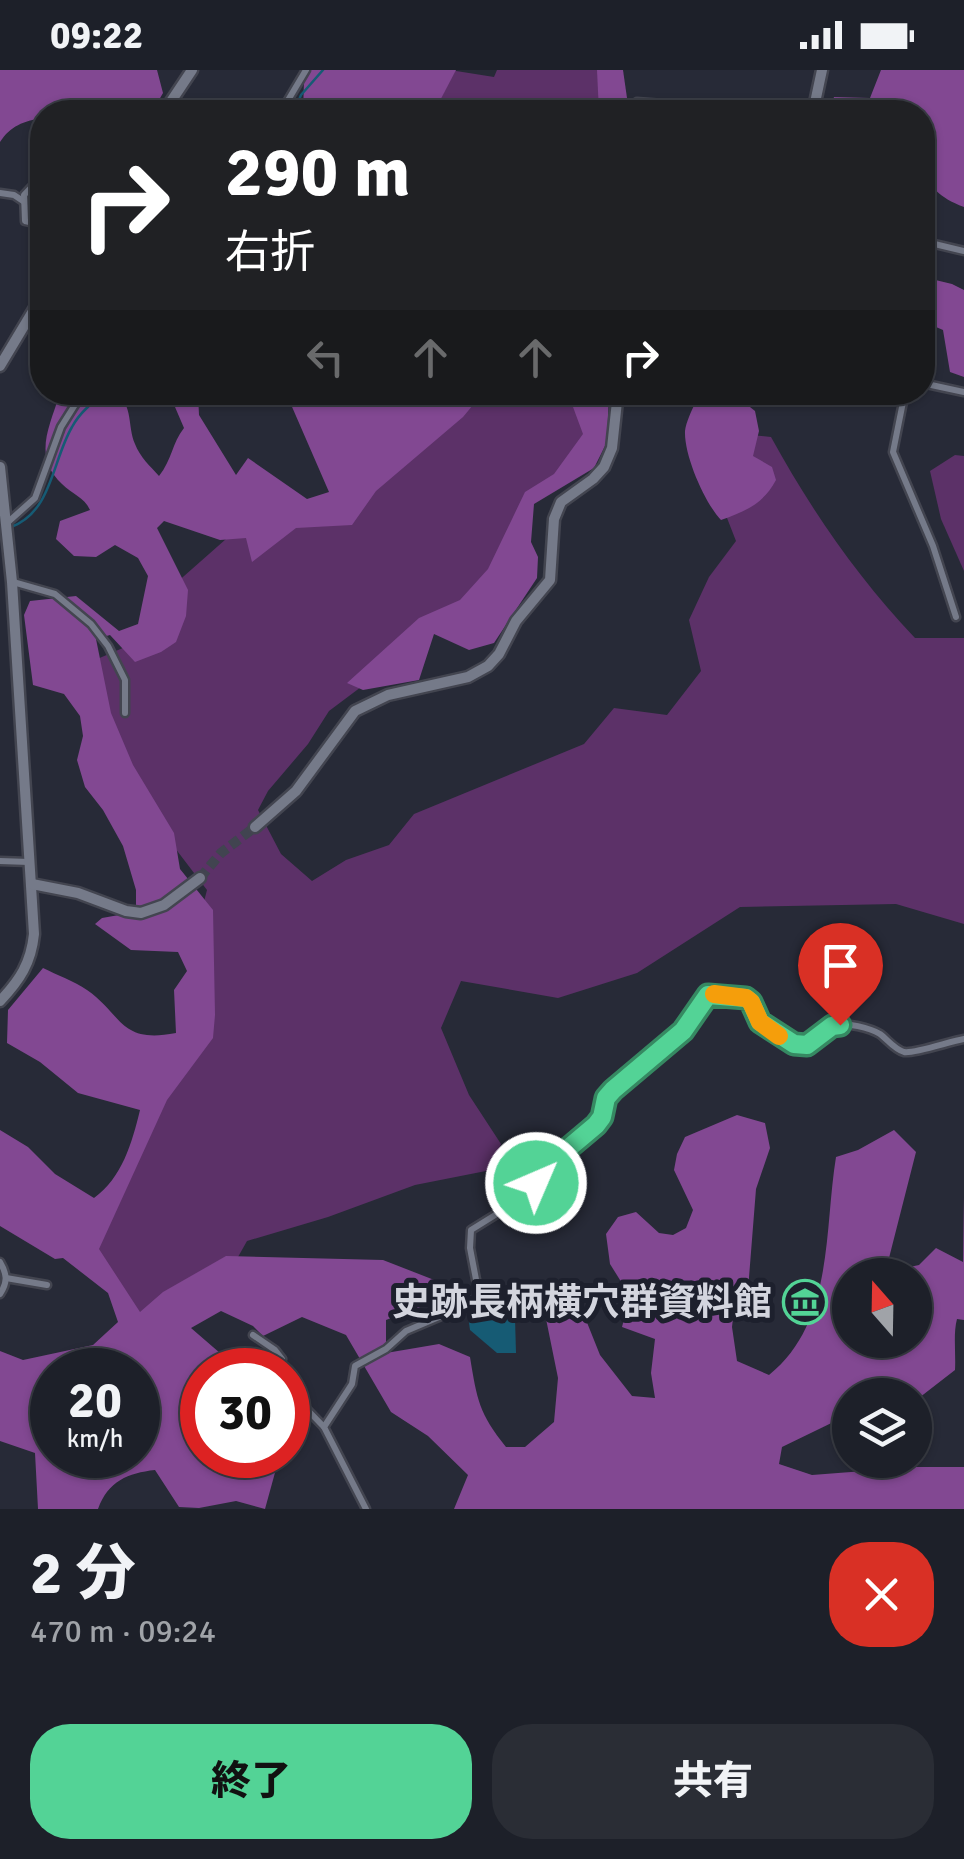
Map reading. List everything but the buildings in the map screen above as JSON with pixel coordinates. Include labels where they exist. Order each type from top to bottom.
[{"type":"street","points":[[172,100],[192,70]]},
{"type":"street","points":[[288,100],[306,70]]},
{"type":"street","points":[[816,100],[822,70]]},
{"type":"street","points":[[30,188],[24,202],[25,221],[30,222]]},
{"type":"street","points":[[0,193],[14,195],[24,202]]},
{"type":"street","points":[[935,244],[964,251]]},
{"type":"street","points":[[0,366],[3,351],[30,313]]},
{"type":"street","points":[[935,386],[964,392]]},
{"type":"street","points":[[6,524],[35,498],[75,405]]},
{"type":"street","points":[[255,827],[296,791],[355,711],[388,695],[468,678],[499,654],[516,620],[550,580],[554,519],[561,502],[593,480],[604,467],[612,448],[617,405]]},
{"type":"street","points":[[902,405],[892,452],[933,546],[956,617]]},
{"type":"street","points":[[0,467],[12,582],[32,884],[32,949],[17,984],[0,1000]]},
{"type":"street","points":[[12,582],[55,594],[92,624],[124,680],[125,713]]},
{"type":"street","points":[[0,861],[29,862]]},
{"type":"street","points":[[32,884],[78,893],[141,913],[164,906],[200,878]]},
{"type":"street","points":[[324,1428],[352,1384],[355,1366],[386,1349],[406,1330],[440,1317],[478,1290],[470,1248],[471,1230],[500,1212],[513,1195],[536,1183],[558,1157],[596,1125],[606,1098],[692,1022],[708,995],[746,998],[760,1022],[794,1044],[807,1045],[832,1026],[840,1025],[869,1029],[911,1053],[964,1039]]},
{"type":"street","points":[[0,1262],[6,1278],[0,1294]]},
{"type":"street","points":[[6,1278],[47,1285]]},
{"type":"street","points":[[253,1335],[272,1348]]},
{"type":"street","points":[[310,1413],[324,1428],[366,1509]]},
{"type":"shaded area","points":[[0,70],[157,70],[163,93],[159,100],[30,100],[30,121],[8,132],[0,142]]},
{"type":"shaded area","points":[[309,70],[456,70],[440,100],[303,100]]},
{"type":"shaded area","points":[[450,70],[494,77],[497,70],[618,70],[615,100],[428,100]]},
{"type":"shaded area","points":[[597,70],[623,70],[627,100],[598,100]]},
{"type":"shaded area","points":[[881,70],[964,70],[964,207],[935,190],[935,100],[833,100],[870,98]]},
{"type":"shaded area","points":[[935,280],[964,290],[964,377],[950,372],[943,330],[935,327]]},
{"type":"shaded area","points":[[56,405],[126,405],[137,449],[159,476],[184,428],[174,405],[199,405],[199,415],[236,475],[248,458],[307,499],[329,492],[291,405],[473,405],[376,491],[352,525],[296,528],[252,562],[246,538],[220,540],[164,521],[157,528],[188,590],[186,616],[176,642],[135,662],[110,635],[96,639],[111,713],[133,765],[174,833],[180,869],[213,910],[213,1038],[167,1100],[99,1249],[140,1312],[163,1292],[226,1256],[383,1260],[442,1283],[428,1304],[386,1320],[386,1353],[439,1344],[470,1357],[477,1395],[490,1425],[506,1447],[525,1447],[554,1422],[558,1378],[544,1309],[545,1297],[557,1287],[584,1315],[600,1355],[632,1396],[655,1398],[651,1373],[655,1339],[622,1327],[630,1296],[610,1264],[606,1234],[618,1217],[636,1212],[659,1233],[673,1235],[686,1228],[693,1210],[674,1170],[685,1137],[737,1115],[765,1123],[770,1148],[756,1189],[748,1290],[735,1300],[732,1327],[737,1361],[769,1375],[790,1354],[816,1302],[836,1157],[894,1130],[916,1152],[889,1258],[832,1258],[832,1358],[932,1358],[932,1258],[926,1258],[936,1248],[963,1262],[964,1197],[964,1320],[957,1319],[955,1370],[932,1388],[932,1378],[832,1378],[832,1423],[782,1447],[779,1464],[812,1475],[832,1473],[832,1478],[932,1478],[932,1467],[964,1467],[964,1509],[454,1509],[468,1475],[428,1436],[391,1412],[346,1335],[302,1317],[263,1336],[253,1326],[221,1311],[191,1328],[214,1348],[180,1348],[180,1478],[274,1478],[265,1509],[236,1501],[199,1508],[179,1507],[160,1478],[160,1348],[79,1348],[93,1345],[118,1322],[108,1293],[63,1258],[55,1259],[0,1226],[0,1130],[28,1147],[55,1174],[94,1198],[119,1170],[140,1110],[78,1093],[40,1062],[7,1043],[8,1010],[43,968],[87,990],[132,1031],[176,1033],[174,990],[187,971],[178,952],[131,950],[95,924],[102,918],[136,912],[136,890],[123,846],[85,787],[77,760],[83,736],[80,716],[64,694],[33,685],[24,615],[30,601],[76,596],[119,631],[138,624],[148,576],[138,558],[115,545],[96,557],[74,556],[56,539],[60,521],[90,510],[53,474],[46,442]]},
{"type":"shaded area","points":[[429,405],[589,405],[587,457],[534,495],[519,535],[457,615],[329,711],[308,744],[268,791],[258,810],[281,854],[312,881],[346,860],[389,845],[414,814],[584,744],[614,708],[667,715],[701,671],[689,620],[709,577],[736,541],[720,500],[731,433],[771,437],[837,542],[915,638],[964,638],[964,924],[896,904],[740,907],[637,973],[558,998],[461,981],[441,1028],[469,1095],[501,1144],[491,1170],[415,1185],[247,1241],[229,1273],[135,1326],[100,1268],[94,1227],[179,1056],[196,932],[207,890],[149,814],[88,663],[146,638],[175,584],[243,524],[329,508]]},
{"type":"shaded area","points":[[609,405],[607,442],[594,468],[534,504],[531,542],[538,557],[537,578],[494,643],[469,650],[434,634],[419,680],[363,690],[347,683],[419,618],[460,600],[488,569],[525,492],[554,474],[583,434],[573,407]]},
{"type":"shaded area","points":[[694,405],[748,405],[755,411],[759,431],[753,456],[772,467],[776,480],[753,506],[721,520],[708,502],[688,453],[688,420]]},
{"type":"shaded area","points":[[955,455],[964,456],[964,571],[941,519],[930,471]]},
{"type":"shaded area","points":[[0,1351],[23,1360],[30,1358],[30,1451],[0,1441]]},
{"type":"shaded area","points":[[36,1478],[125,1478],[107,1492],[98,1509],[38,1509]]},
{"type":"water","points":[[474,1298],[515,1318],[516,1353],[497,1353],[470,1330],[467,1309]]},
{"type":"waterway","points":[[299,100],[323,70]]},
{"type":"waterway","points":[[11,527],[25,520],[43,498],[65,440],[91,405]]},
{"type":"tunnel","points":[[200,878],[221,853],[255,827]]},
{"type":"slow traffic","points":[[714,994],[746,998],[760,1022],[779,1036]]},
{"type":"place","name":"史跡長柄横穴群資料館","points":[[805,1302]]},
{"type":"route","points":[[536,1183],[558,1157],[596,1125],[613,1090],[692,1022],[708,995],[746,998],[760,1022],[794,1044],[807,1045],[832,1026],[840,1025]]}]
